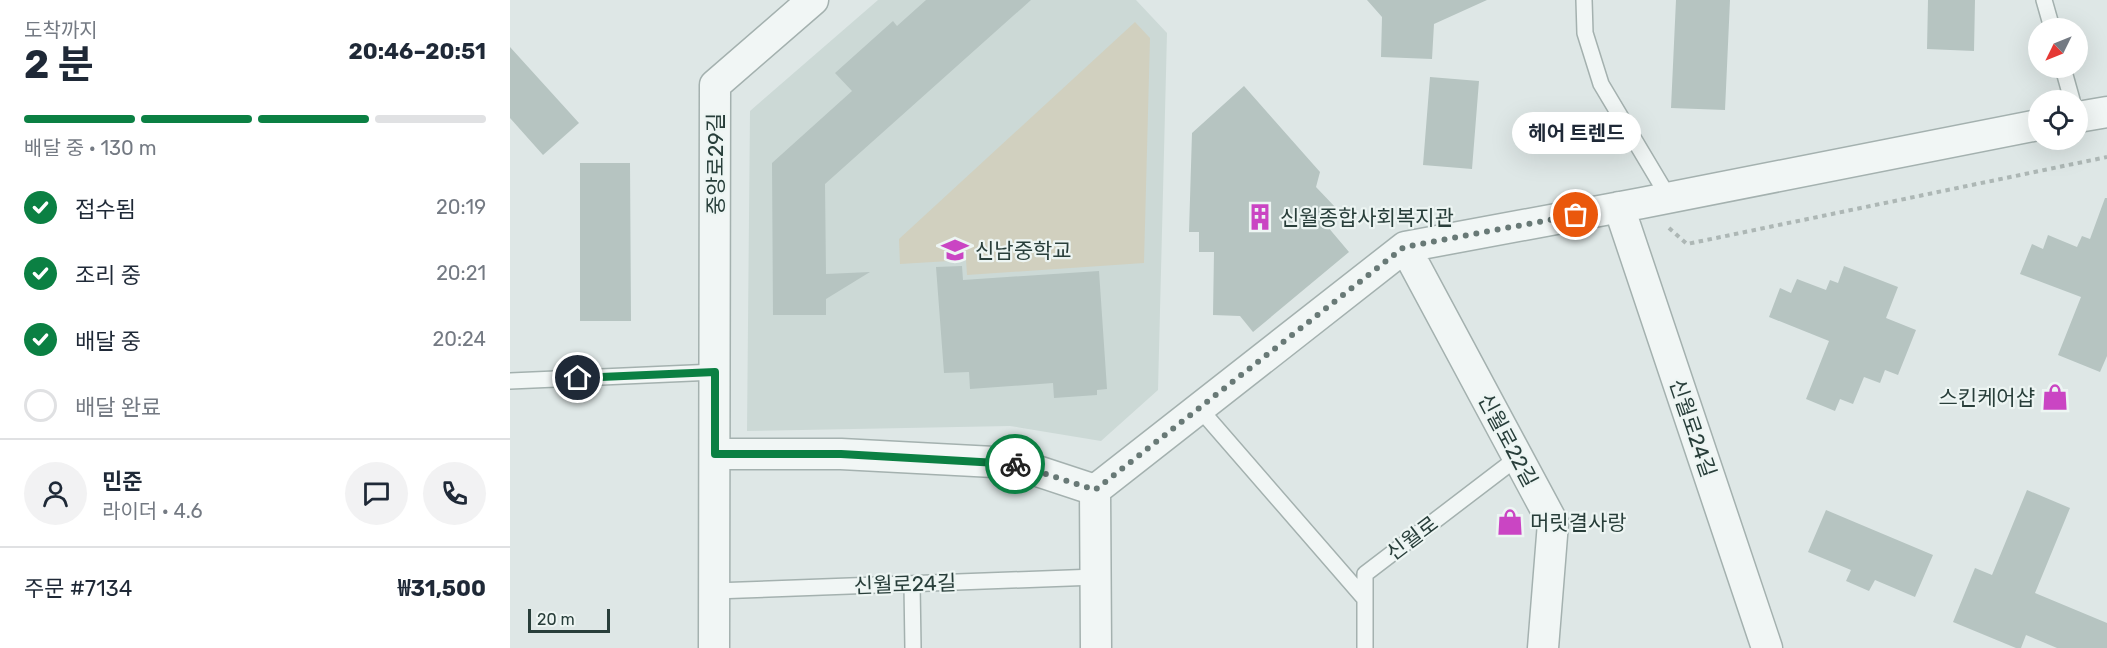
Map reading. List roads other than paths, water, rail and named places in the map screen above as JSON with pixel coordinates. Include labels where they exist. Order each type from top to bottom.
[{"type":"street","name":"중앙로29길","points":[[714,648],[715,85],[813,0]]},
{"type":"street","points":[[2088,115],[2107,111]]},
{"type":"street","points":[[1095,490],[1404,247],[1643,203],[2028,127]]},
{"type":"street","name":"신월로24길","points":[[1643,203],[1767,648]]},
{"type":"street","name":"신월로22길","points":[[1404,247],[1553,523],[1544,648]]},
{"type":"street","points":[[715,454],[841,454],[1013,463],[1095,490]]},
{"type":"street","points":[[1095,490],[1096,648]]},
{"type":"lane","points":[[1584,0],[1585,33],[1643,203]]},
{"type":"lane","points":[[2044,0],[2049,18]]},
{"type":"lane","points":[[510,381],[715,372]]},
{"type":"lane","points":[[1199,408],[1365,599]]},
{"type":"lane","name":"신월로","points":[[1365,648],[1365,574],[1517,458]]},
{"type":"lane","name":"신월로24길","points":[[714,591],[1096,578]]},
{"type":"lane","points":[[912,584],[913,648]]},
{"type":"place","name":"헤어 트렌드","points":[[1576,215]]},
{"type":"place","name":"신월종합사회복지관","points":[[1260,217]]},
{"type":"place","name":"신남중학교","points":[[955,250]]},
{"type":"place","name":"스킨케어샵","points":[[2055,397]]},
{"type":"place","name":"머릿결사랑","points":[[1510,522]]}]
